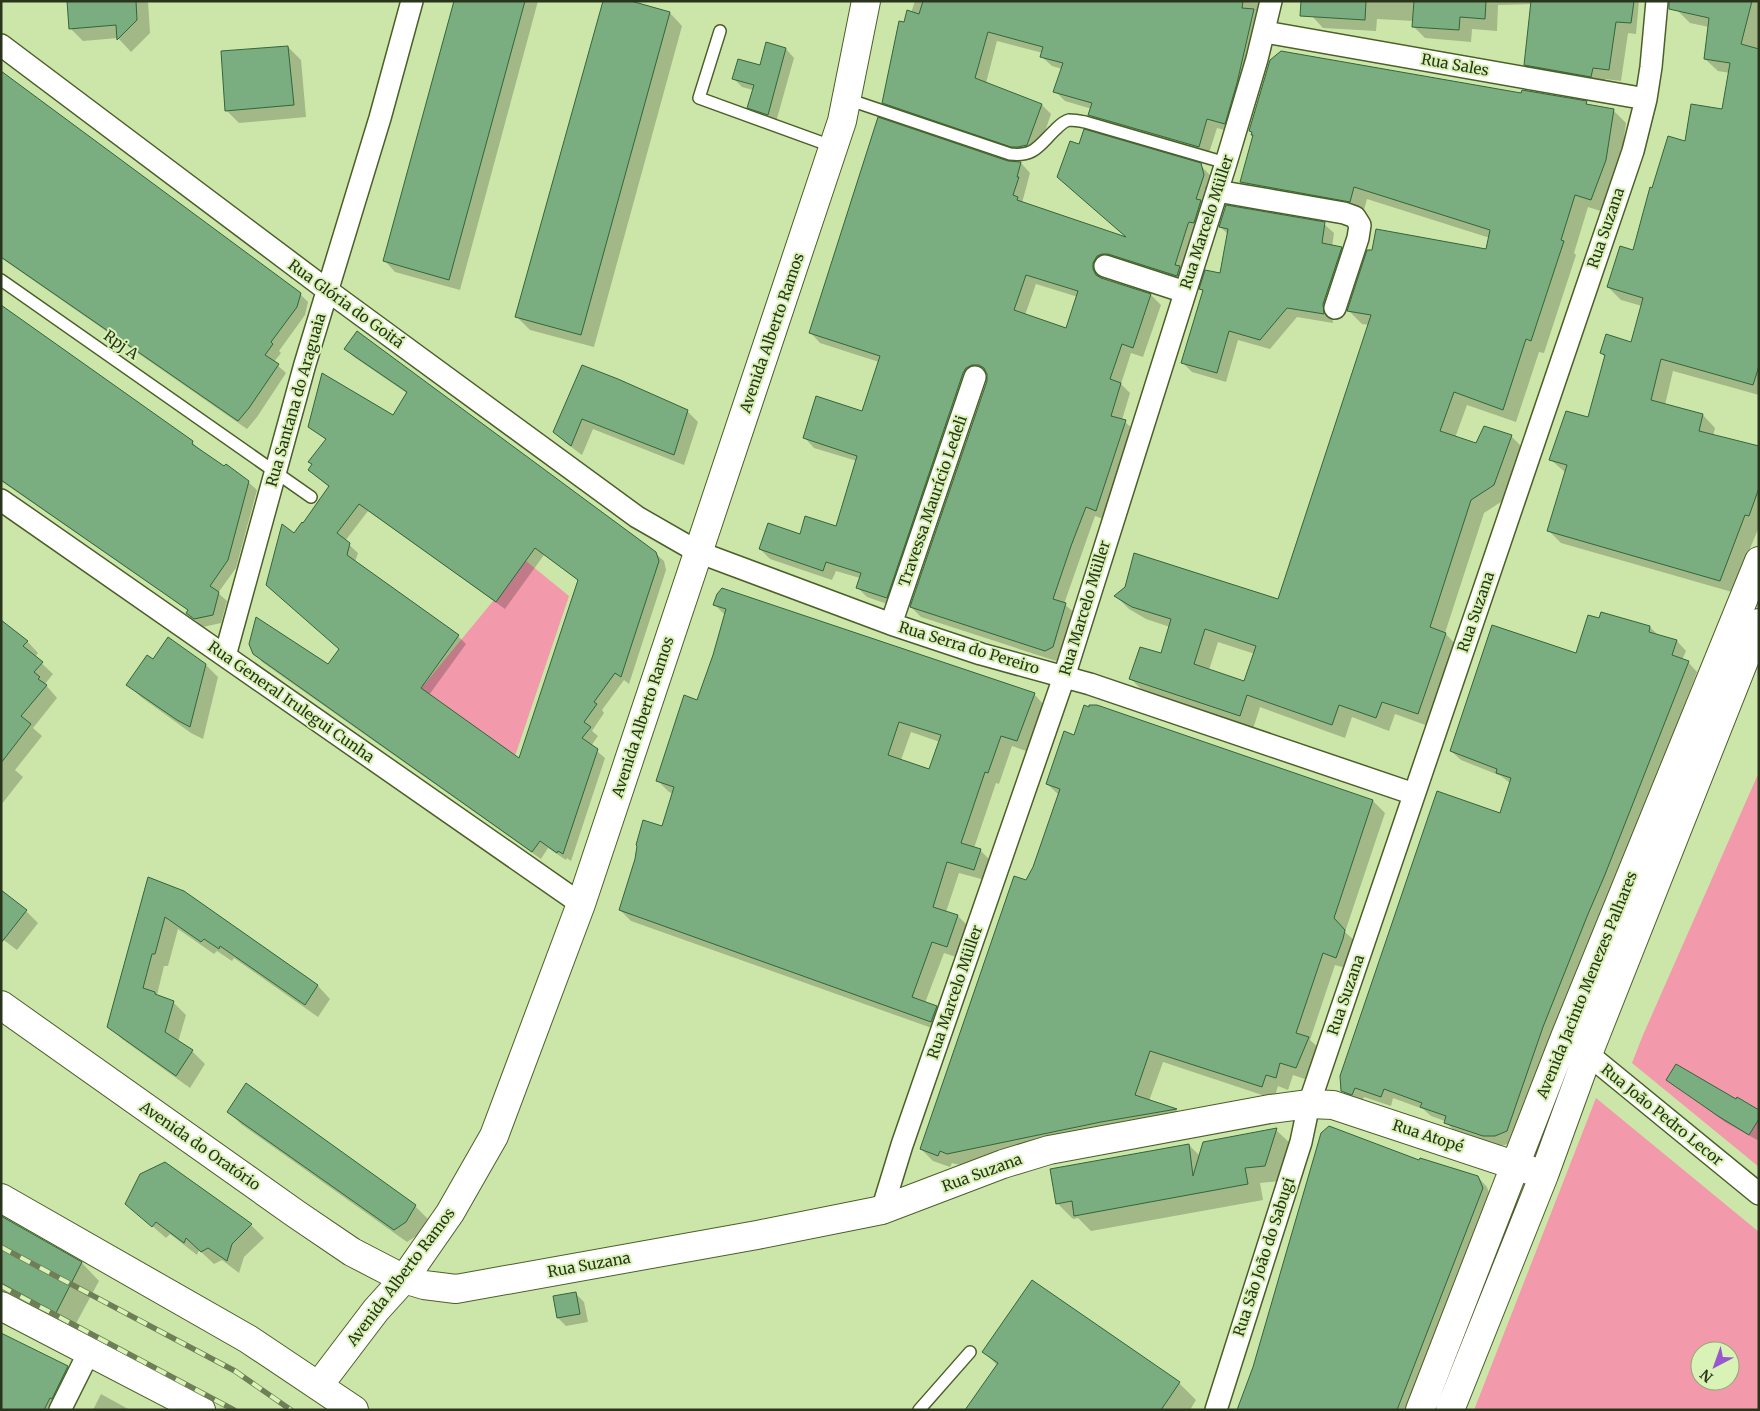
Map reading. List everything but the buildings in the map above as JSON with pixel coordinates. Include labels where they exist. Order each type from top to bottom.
[{"type":"main road","name":"Avenida Alberto Ramos","points":[[319,1385],[376,1310],[404,1279],[450,1213],[494,1136],[580,904],[834,147],[847,99],[866,1]]},
{"type":"main road","name":"Avenida Jacinto Menezes Palhares","points":[[1450,1410],[1544,1175],[1722,684],[1759,561]]},
{"type":"main road","name":"Avenida Jacinto Menezes Palhares","points":[[1420,1410],[1565,1037],[1722,684],[1759,623]]},
{"type":"main road","name":"Avenida do Oratório","points":[[1,1004],[296,1214],[352,1252],[404,1279]]},
{"type":"main road","name":"Rua Suzana","points":[[404,1279],[424,1285],[456,1289],[766,1233],[882,1210],[1003,1164],[1050,1150],[1270,1109],[1309,1104]]},
{"type":"main road","name":"Rua Atopé","points":[[1309,1104],[1333,1105],[1517,1164],[1544,1175]]},
{"type":"main road","points":[[1,1198],[248,1339],[354,1410]]},
{"type":"main road","points":[[1,1306],[201,1410]]},
{"type":"street","name":"Rua Santana do Araguaia","points":[[225,656],[326,290],[380,118],[412,1]]},
{"type":"street","name":"Rua Marcelo Müller","points":[[882,1210],[902,1145],[1064,677],[1226,164],[1264,32],[1271,1]]},
{"type":"street","name":"Rua Suzana","points":[[1309,1104],[1633,151],[1646,99],[1657,1]]},
{"type":"street","name":"Rua Sales","points":[[1264,32],[1646,99]]},
{"type":"street","name":"Rua Glória do Goitá","points":[[1,45],[326,290],[637,517],[698,552]]},
{"type":"street","points":[[1217,192],[1344,212],[1354,217],[1360,225],[1358,238],[1335,308]]},
{"type":"street","points":[[1106,266],[1185,292]]},
{"type":"street","name":"Travessa Maurício Ledeli","points":[[891,624],[975,378]]},
{"type":"street","name":"Rua General Irulegui Cunha","points":[[1,500],[580,904]]},
{"type":"street","name":"Rua Serra do Pereiro","points":[[698,552],[891,624],[981,654],[1090,684],[1414,794]]},
{"type":"street","name":"Rua João Pedro Lecor","points":[[1565,1037],[1759,1194]]},
{"type":"street","name":"Rua São João do Sabugi","points":[[1216,1410],[1301,1142],[1309,1104]]},
{"type":"street","points":[[60,1410],[89,1352]]},
{"type":"lane","points":[[720,31],[699,98],[834,147]]},
{"type":"lane","points":[[847,99],[1010,154],[1021,155],[1030,153],[1039,147],[1060,125],[1069,120],[1085,122],[1226,164]]},
{"type":"lane","name":"Rpj A","points":[[1,280],[311,497]]},
{"type":"lane","points":[[919,1410],[970,1352]]},
{"type":"shaded area","points":[[526,561],[569,596],[515,756],[418,692]]},
{"type":"shaded area","points":[[1759,772],[1759,1167],[1632,1063]]},
{"type":"shaded area","points":[[1596,1098],[1759,1232],[1759,1410],[1474,1410]]},
{"type":"railway","points":[[1,1247],[235,1371],[291,1410]]},
{"type":"railway","points":[[1,1286],[234,1410]]}]
